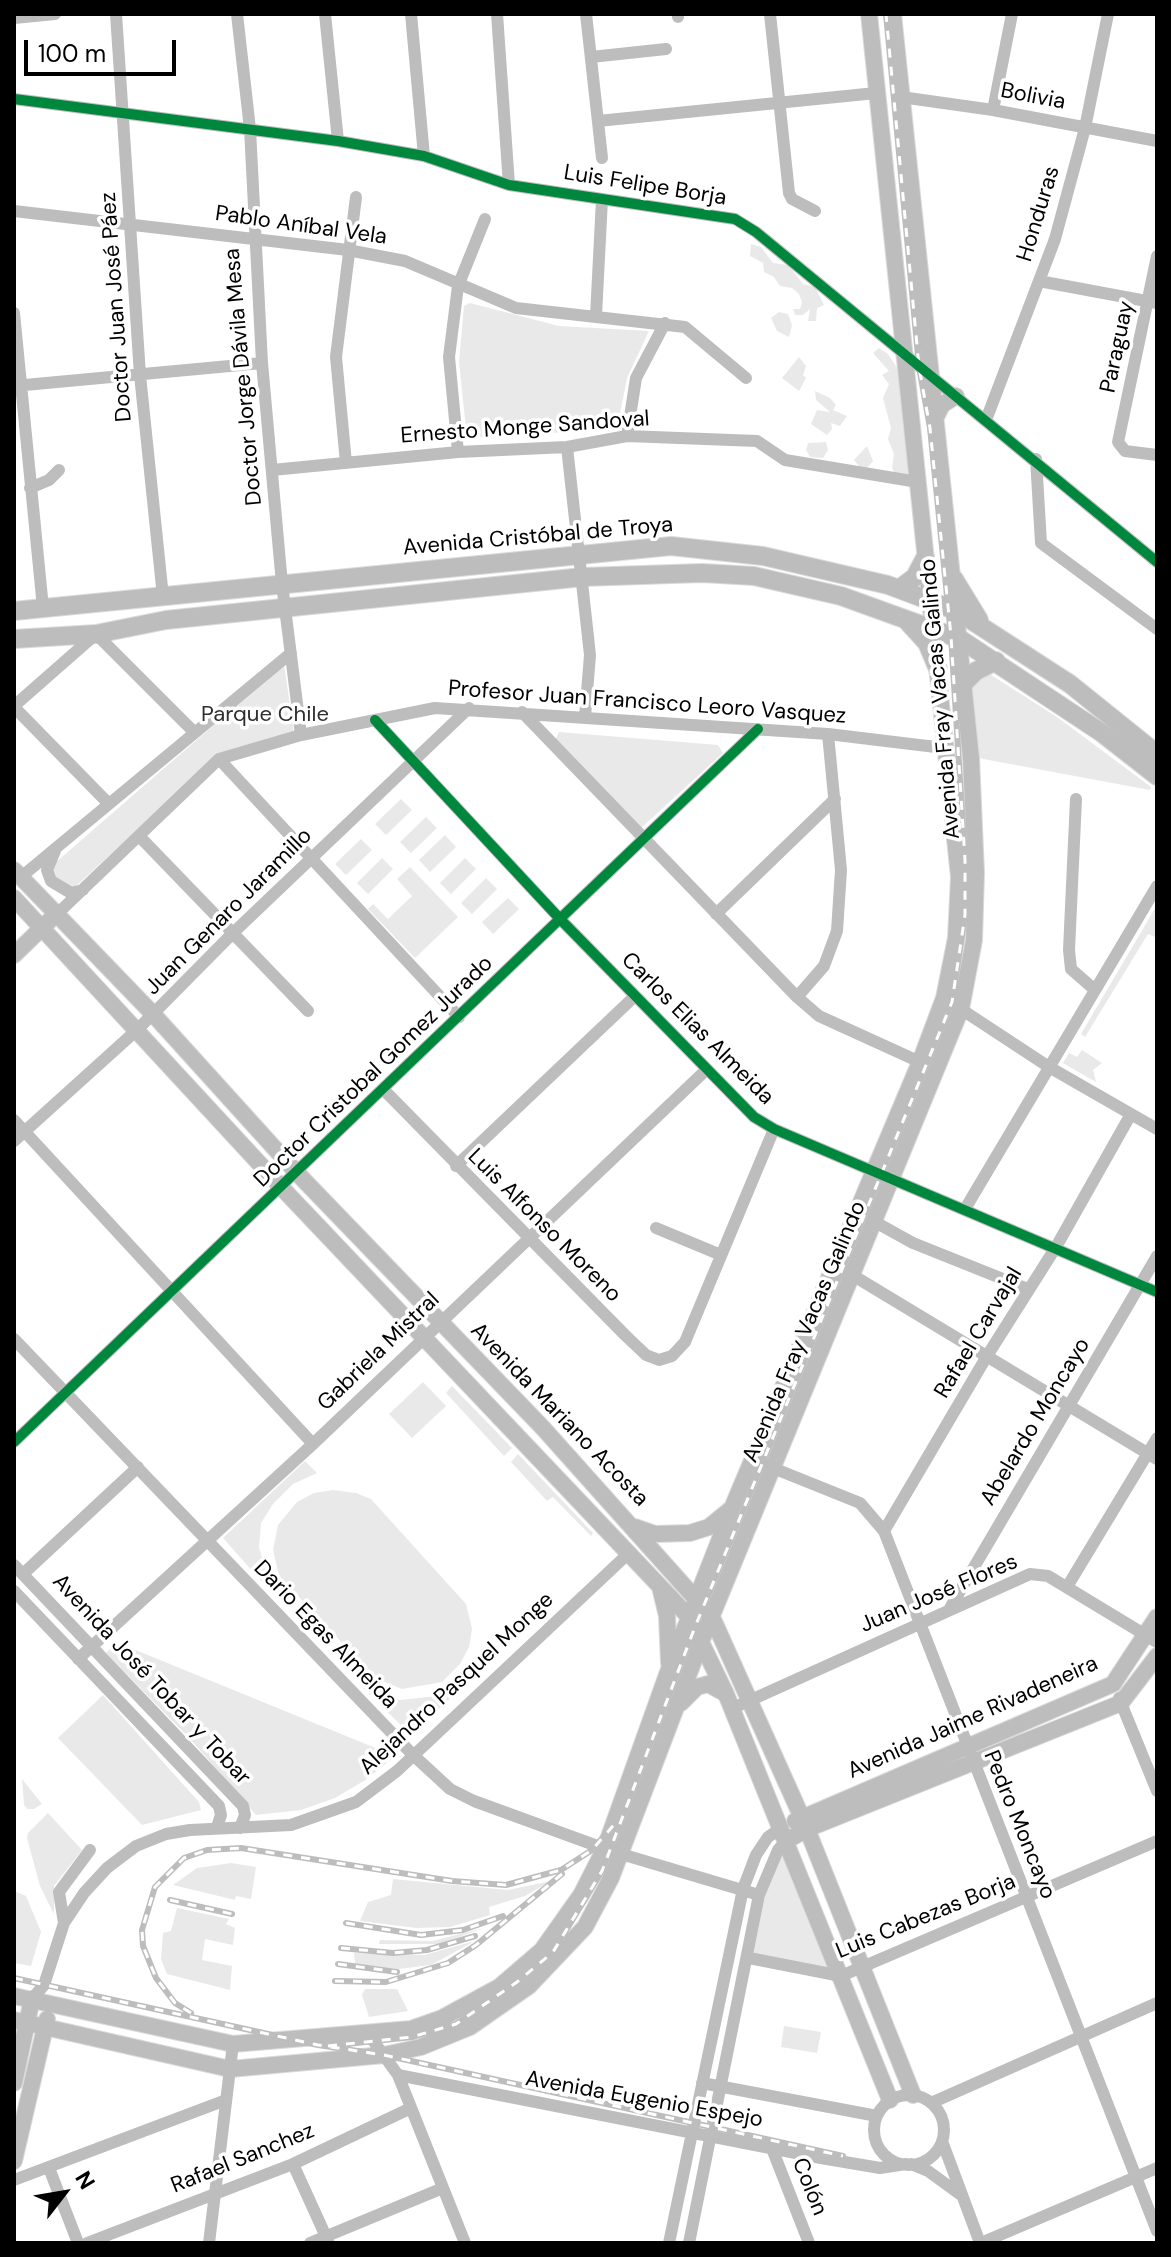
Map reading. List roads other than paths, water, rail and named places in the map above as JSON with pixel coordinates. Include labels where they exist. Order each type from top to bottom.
[{"type":"highway","name":"Avenida Cristóbal de Troya","points":[[14,611],[671,546],[763,556],[899,589],[957,611],[984,625],[1070,684],[1157,754]]},
{"type":"highway","points":[[899,589],[915,577],[925,558]]},
{"type":"highway","name":"Avenida Cristóbal de Troya","points":[[14,639],[96,634],[166,620],[285,606],[583,577],[702,573],[754,576],[841,596],[960,639],[1102,733],[1157,776]]},
{"type":"highway","points":[[954,579],[959,593],[984,625]]},
{"type":"highway","points":[[902,616],[918,631],[938,669]]},
{"type":"highway","points":[[964,683],[976,671],[996,661]]},
{"type":"main road","name":"Avenida Fray Vacas Galindo","points":[[384,2055],[421,2047],[470,2027],[529,1986],[585,1927],[613,1850],[669,1669],[689,1617],[944,998],[956,938],[959,877],[869,14]]},
{"type":"main road","name":"Avenida Fray Vacas Galindo","points":[[369,2035],[411,2029],[442,2018],[499,1987],[542,1950],[613,1850],[674,1710],[961,1009],[974,940],[976,873],[964,683],[893,14]]},
{"type":"main road","points":[[937,415],[942,405],[956,396]]},
{"type":"main road","name":"Avenida Mariano Acosta","points":[[16,877],[138,1029],[282,1188],[689,1617],[728,1701],[890,2100]]},
{"type":"main road","name":"Avenida Mariano Acosta","points":[[14,898],[50,921],[153,1014],[297,1173],[635,1527],[712,1617],[804,1823],[913,2095]]},
{"type":"main road","points":[[15,948],[50,921]]},
{"type":"main road","points":[[635,1527],[655,1534],[690,1533],[709,1527],[732,1508]]},
{"type":"main road","points":[[660,1585],[667,1616],[669,1669]]},
{"type":"main road","name":"Avenida Jaime Rivadeneira","points":[[783,1835],[965,1746],[1113,1684],[1151,1639],[1157,1617]]},
{"type":"main road","name":"Avenida Jaime Rivadeneira","points":[[804,1823],[975,1763],[1121,1703],[1157,1656]]},
{"type":"main road","points":[[674,1710],[697,1687],[708,1684],[728,1701]]},
{"type":"main road","points":[[14,1996],[233,2044],[369,2035]]},
{"type":"main road","points":[[14,2083],[21,2021],[32,1999]]},
{"type":"main road","points":[[14,2161],[50,2004]]},
{"type":"main road","points":[[21,2021],[230,2069],[384,2055]]},
{"type":"street","points":[[14,18],[55,14]]},
{"type":"street","name":"Doctor Juan José Páez","points":[[116,14],[140,375],[163,597]]},
{"type":"street","name":"Doctor Jorge Dávila Mesa","points":[[237,14],[250,129],[253,239],[262,363],[282,584],[301,735]]},
{"type":"street","points":[[325,14],[338,141]]},
{"type":"street","points":[[411,14],[424,156]]},
{"type":"street","points":[[497,14],[509,185]]},
{"type":"street","points":[[586,14],[602,158]]},
{"type":"street","points":[[770,14],[789,193],[792,199],[815,211]]},
{"type":"street","points":[[993,110],[1012,14]]},
{"type":"street","name":"Honduras","points":[[986,420],[1055,239],[1085,128],[1108,14]]},
{"type":"street","points":[[591,57],[666,49]]},
{"type":"street","points":[[598,121],[876,93]]},
{"type":"street","name":"Bolivia","points":[[901,97],[993,110],[1157,141]]},
{"type":"street","name":"Luis Felipe Borja","points":[[14,99],[338,141],[424,156],[509,185],[735,219],[756,232],[903,356],[1036,459],[1157,562]]},
{"type":"street","points":[[346,463],[336,357],[356,197]]},
{"type":"street","points":[[596,316],[602,199]]},
{"type":"street","name":"Pablo Aníbal Vela","points":[[14,211],[348,250],[405,261],[516,308],[685,327],[746,378]]},
{"type":"street","points":[[458,452],[449,357],[458,286],[485,219]]},
{"type":"street","name":"Paraguay","points":[[1157,256],[1153,302],[1119,446],[1125,451],[1157,455]]},
{"type":"street","points":[[1039,281],[1153,302]]},
{"type":"street","points":[[14,313],[16,386],[43,608]]},
{"type":"street","points":[[627,436],[636,378],[665,323]]},
{"type":"street","points":[[16,386],[262,363]]},
{"type":"street","name":"Ernesto Monge Sandoval","points":[[272,470],[458,452],[567,447],[627,436],[757,441],[785,460],[918,482]]},
{"type":"street","points":[[567,447],[590,655],[585,717]]},
{"type":"street","points":[[1036,459],[1041,543],[1157,629]]},
{"type":"street","points":[[30,488],[49,480],[59,470]]},
{"type":"street","points":[[109,804],[14,706],[96,634],[193,731]]},
{"type":"street","points":[[16,877],[57,849],[193,731],[291,653]]},
{"type":"street","name":"Profesor Juan Francisco Leoro Vasquez","points":[[219,759],[301,735],[435,708],[828,734],[944,748]]},
{"type":"street","name":"Juan Genaro Jaramillo","points":[[14,1141],[138,1029],[233,933],[469,708]]},
{"type":"street","points":[[522,712],[797,997],[819,1016],[920,1062]]},
{"type":"street","name":"Carlos Elias Almeida","points":[[375,720],[705,1071],[754,1117],[774,1129],[1142,1283],[1157,1292]]},
{"type":"street","name":"Doctor Cristobal Gomez Jurado","points":[[14,1442],[172,1294],[758,729]]},
{"type":"street","points":[[797,997],[824,966],[837,931],[841,870],[828,734]]},
{"type":"street","points":[[50,921],[219,759],[459,1017]]},
{"type":"street","points":[[716,914],[835,799]]},
{"type":"street","points":[[1076,799],[1069,950],[1071,969],[1095,990]]},
{"type":"street","points":[[140,837],[308,1011]]},
{"type":"street","points":[[57,849],[49,858],[47,870],[51,881],[71,893],[83,890]]},
{"type":"street","points":[[965,1209],[1157,886]]},
{"type":"street","points":[[456,1166],[635,996]]},
{"type":"street","points":[[944,998],[1049,1067],[1157,1129]]},
{"type":"street","name":"Gabriela Mistral","points":[[78,1659],[313,1444],[423,1336],[528,1241],[705,1071]]},
{"type":"street","name":"Luis Alfonso Moreno","points":[[383,1089],[528,1241],[646,1355],[659,1360],[672,1356],[685,1342],[721,1255]]},
{"type":"street","name":"Rafael Carvajal","points":[[884,1531],[987,1356],[1056,1247],[1131,1114]]},
{"type":"street","points":[[14,1120],[313,1444]]},
{"type":"street","points":[[656,1228],[721,1255],[774,1129]]},
{"type":"street","points":[[875,1222],[913,1243],[1028,1289]]},
{"type":"street","name":"Abelardo Moncayo","points":[[950,1608],[1157,1256]]},
{"type":"street","points":[[834,1264],[1152,1456]]},
{"type":"street","name":"Dario Egas Almeida","points":[[14,1339],[412,1754],[450,1789],[474,1801],[613,1850],[759,1895]]},
{"type":"street","points":[[1067,1587],[1152,1456],[1157,1438]]},
{"type":"street","name":"Pedro Moncayo","points":[[753,1460],[860,1503],[884,1531],[965,1746],[975,1763],[1157,2231]]},
{"type":"street","points":[[18,1569],[138,1467]]},
{"type":"street","name":"Alejandro Pasquel Monge","points":[[32,1999],[44,1985],[64,1923],[84,1893],[136,1846],[166,1834],[217,1827],[291,1825],[340,1809],[377,1787],[630,1552]]},
{"type":"street","name":"Avenida José Tobar y Tobar","points":[[18,1569],[243,1806],[245,1815],[240,1828]]},
{"type":"street","name":"Juan José Flores","points":[[728,1701],[749,1701],[919,1621],[1030,1574],[1048,1576],[1151,1639]]},
{"type":"street","name":"Avenida José Tobar y Tobar","points":[[14,1591],[219,1806],[221,1815],[217,1827]]},
{"type":"street","points":[[1113,1684],[1157,1791]]},
{"type":"street","points":[[669,2243],[743,1889],[756,1855],[768,1837],[783,1835],[759,1895],[749,1958],[689,2243]]},
{"type":"street","name":"Luis Cabezas Borja","points":[[749,1958],[841,1976],[1157,1841]]},
{"type":"street","points":[[64,1923],[59,1892],[90,1850]]},
{"type":"street","points":[[44,1985],[50,2004]]},
{"type":"street","points":[[931,2103],[1080,2034],[1157,2003]]},
{"type":"street","points":[[369,2035],[398,2075],[465,2243]]},
{"type":"street","points":[[209,2243],[233,2044]]},
{"type":"street","name":"Avenida Eugenio Espejo","points":[[398,2075],[880,2168],[908,2164]]},
{"type":"street","points":[[702,2083],[877,2116]]},
{"type":"street","points":[[961,2195],[928,2171],[886,2156],[879,2147],[875,2137],[877,2116],[890,2100],[913,2095],[931,2103],[943,2120],[942,2141],[981,2243],[1157,2168]]},
{"type":"street","points":[[14,2180],[226,2100]]},
{"type":"street","name":"Rafael Sanchez","points":[[87,2243],[293,2164],[411,2108]]},
{"type":"street","points":[[908,2164],[931,2157],[942,2141]]},
{"type":"street","name":"Colón","points":[[771,2146],[809,2243]]},
{"type":"street","points":[[293,2164],[327,2240]]},
{"type":"street","points":[[49,2168],[78,2243]]},
{"type":"street","points":[[310,2243],[327,2240],[443,2188]]},
{"type":"railway","points":[[328,2046],[412,2037],[456,2024],[517,1982],[553,1952],[602,1871],[695,1627],[952,1002],[965,915],[965,860],[951,636],[930,428],[919,367],[886,14]]},
{"type":"railway","points":[[191,2013],[175,2003],[156,1978],[143,1946],[142,1930],[155,1887],[184,1858],[207,1850],[241,1848],[452,1881],[506,1885],[561,1870],[592,1850],[618,1820]]},
{"type":"railway","points":[[335,1981],[386,1982],[448,1963],[476,1945],[562,1874]]},
{"type":"railway","points":[[170,1900],[232,1914]]},
{"type":"railway","points":[[346,1923],[421,1935],[463,1930],[503,1916]]},
{"type":"railway","points":[[341,1948],[393,1953],[427,1950],[475,1936]]},
{"type":"railway","points":[[338,1964],[397,1972]]},
{"type":"railway","points":[[14,1978],[843,2156]]},
{"type":"park label","name":"Parque Chile","points":[[265,715]]}]
